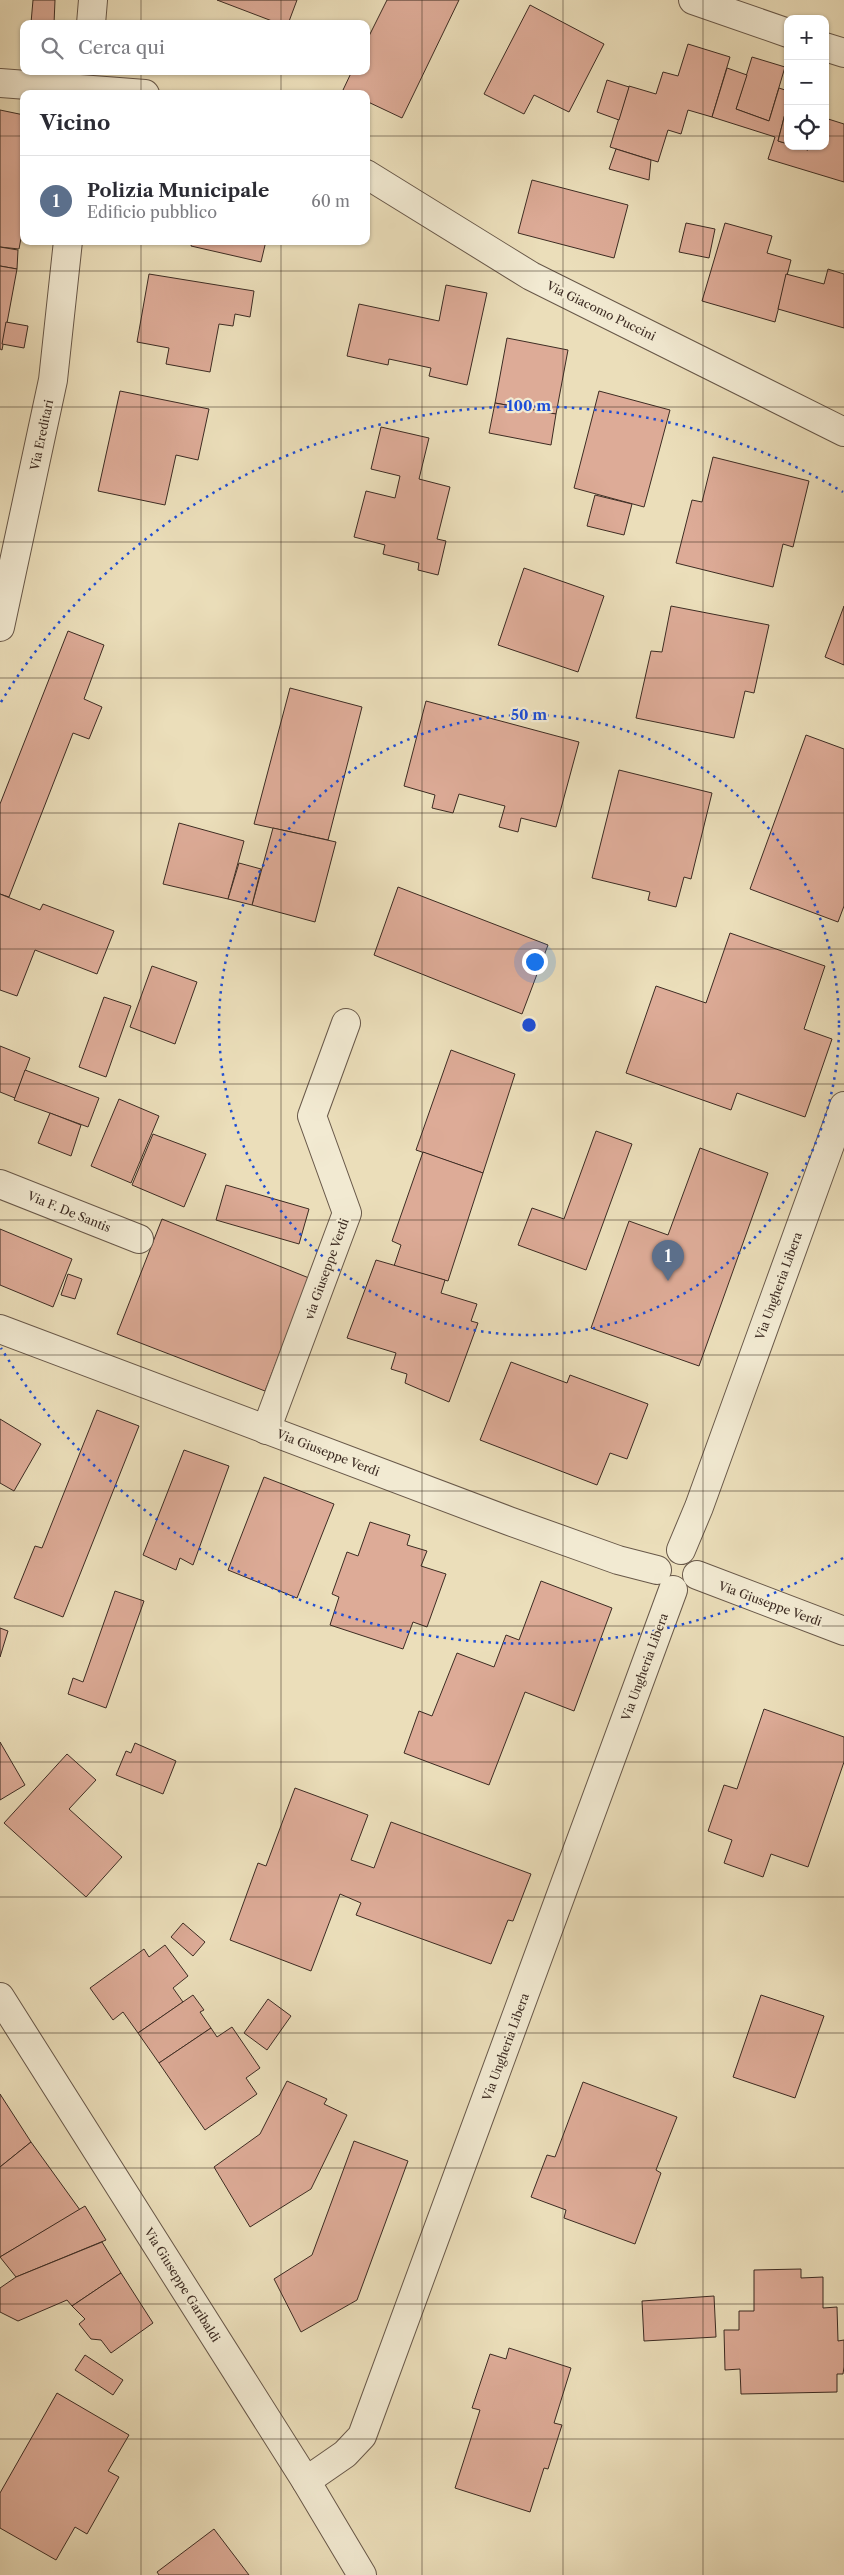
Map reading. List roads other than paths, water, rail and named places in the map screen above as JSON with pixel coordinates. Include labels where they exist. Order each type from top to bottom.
[{"type":"street","points":[[91,20],[93,0]]},
{"type":"street","points":[[693,0],[784,33]]},
{"type":"street","points":[[829,48],[844,53]]},
{"type":"street","points":[[0,83],[86,84],[121,90]]},
{"type":"street","name":"Via Giacomo Puccini","points":[[370,176],[531,276],[844,432]]},
{"type":"street","name":"Via Ereditari","points":[[0,627],[53,380],[68,245]]},
{"type":"street","name":"via Giuseppe Verdi","points":[[266,1430],[347,1213],[312,1116],[346,1023]]},
{"type":"street","name":"Via Ungheria Libera","points":[[681,1550],[699,1507],[844,1106]]},
{"type":"street","name":"Via F. De Santis","points":[[0,1184],[139,1240]]},
{"type":"street","name":"Via Giuseppe Verdi","points":[[0,1329],[618,1560],[665,1580]]},
{"type":"street","points":[[681,1550],[692,1556],[698,1568],[697,1575],[695,1581],[685,1589],[665,1580],[658,1564],[667,1553],[681,1550]]},
{"type":"street","name":"Via Giuseppe Verdi","points":[[697,1575],[844,1631]]},
{"type":"street","name":"Via Ungheria Libera","points":[[306,2481],[345,2454],[362,2436],[665,1580]]},
{"type":"street","name":"Via Giuseppe Garibaldi","points":[[0,1997],[306,2481],[362,2575]]},
{"type":"place","name":"Polizia Municipale","points":[[668,1281]]}]
